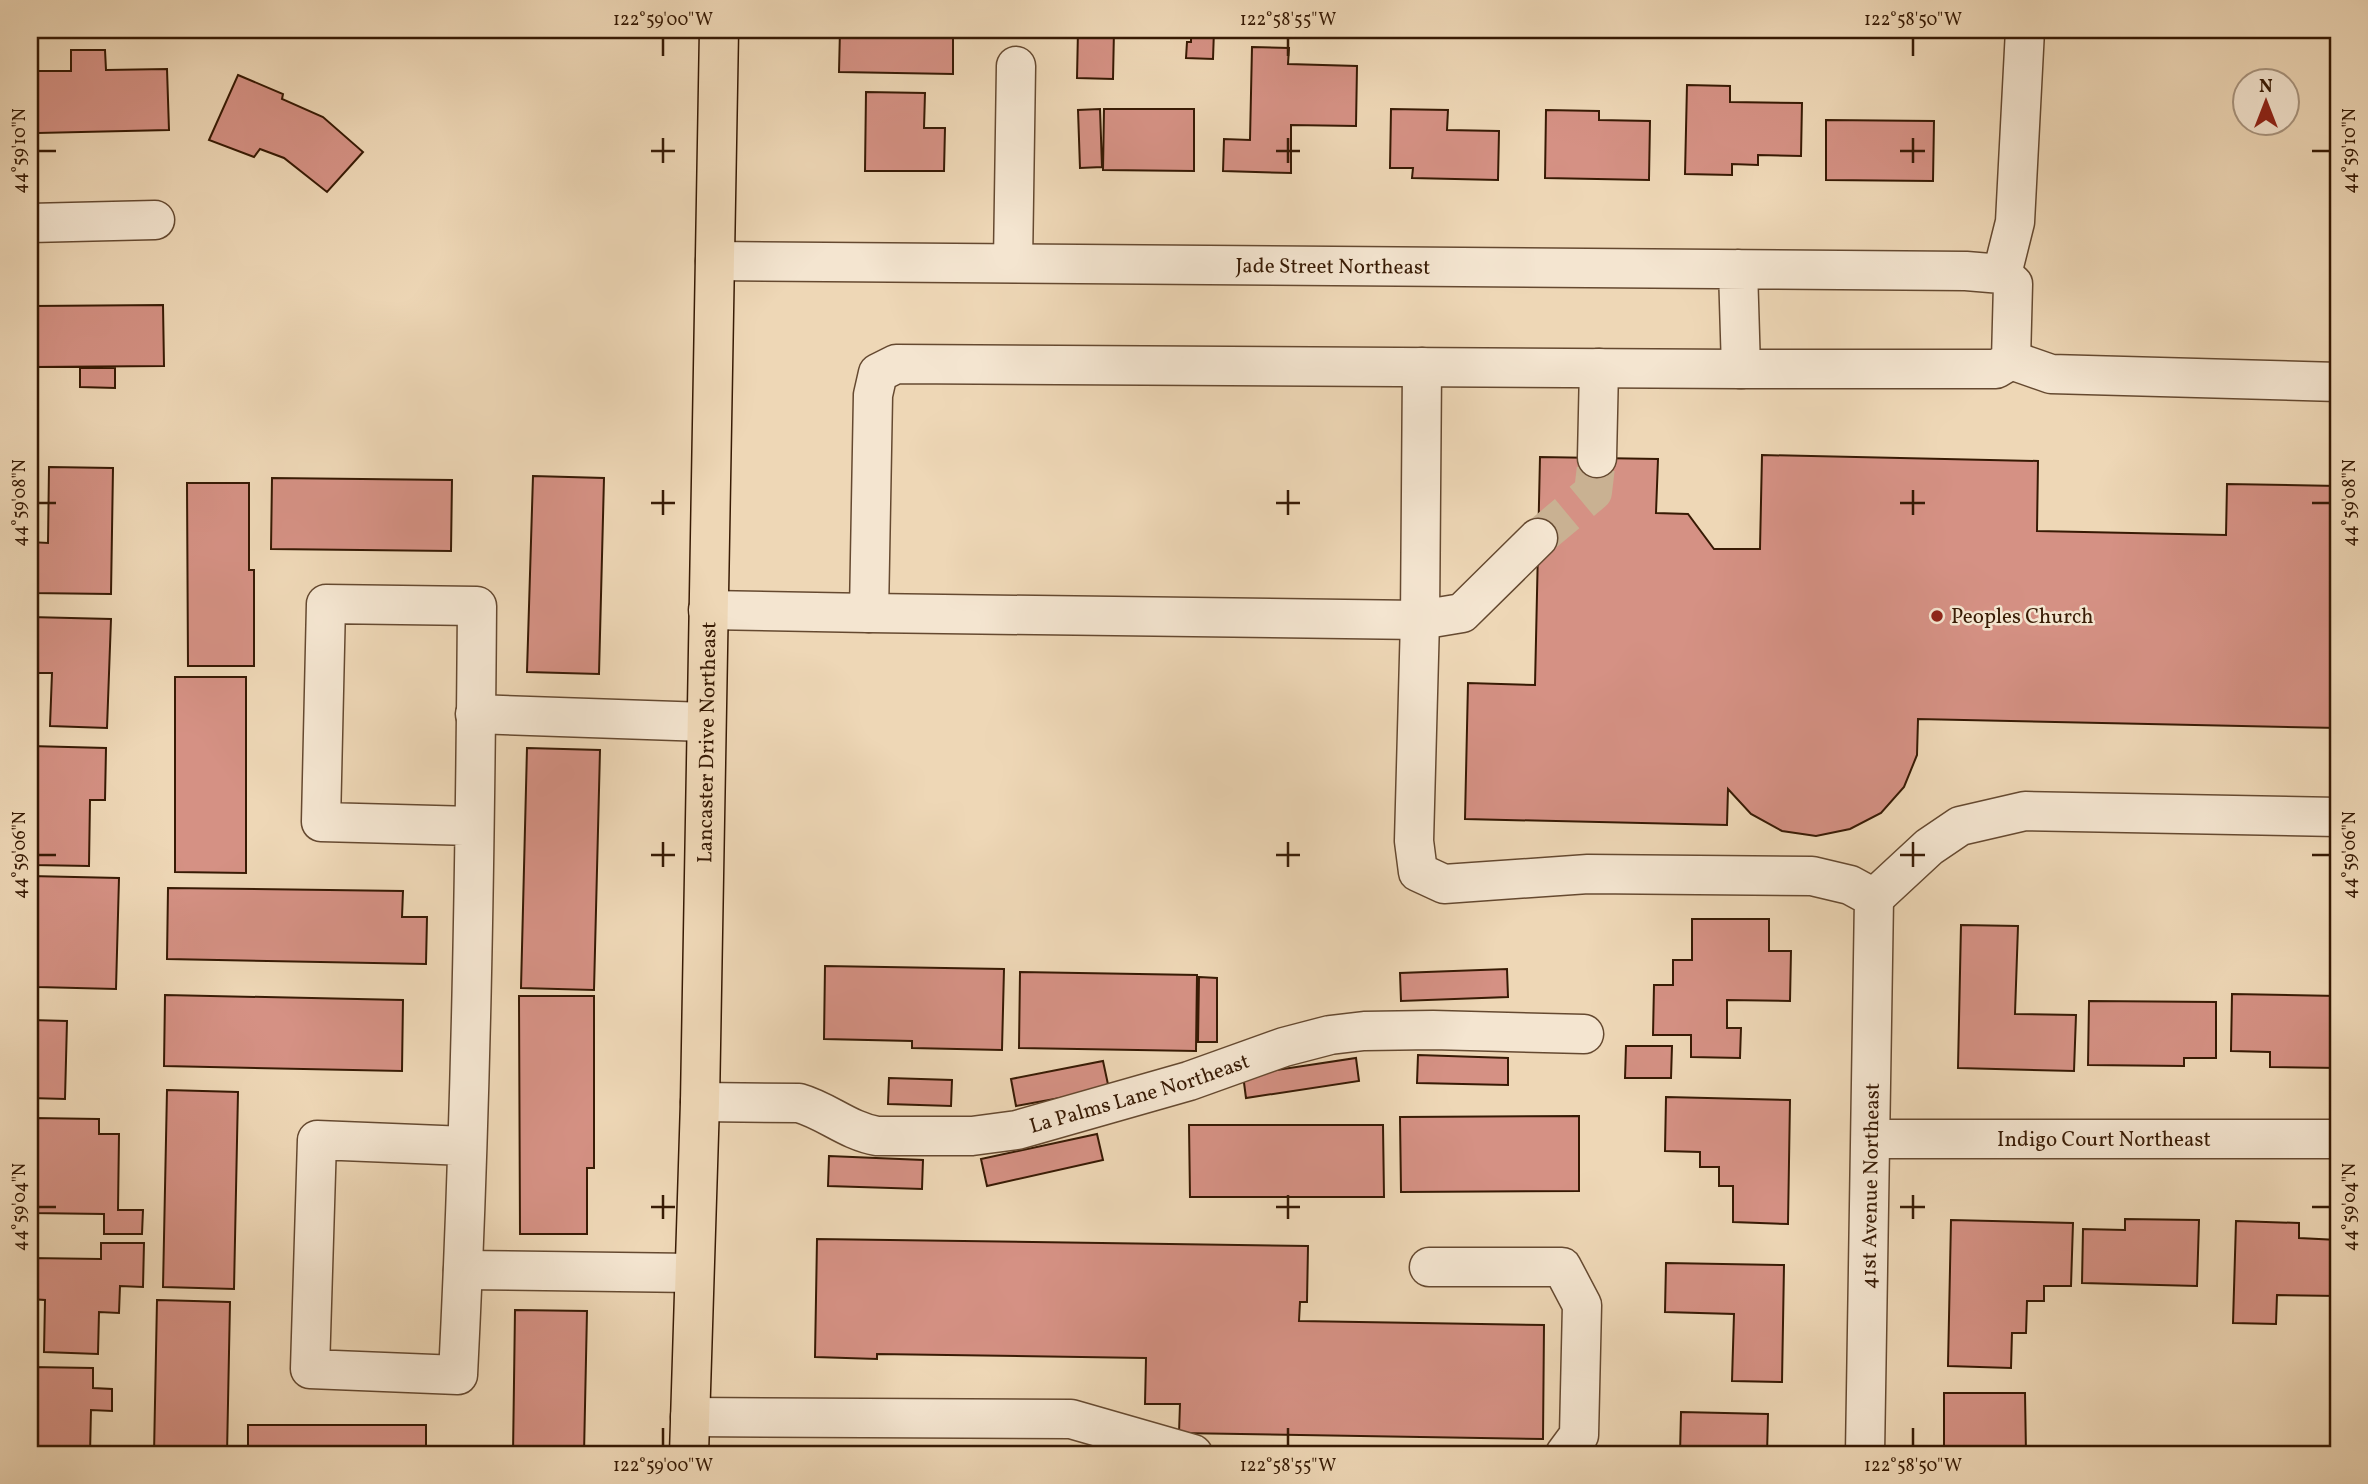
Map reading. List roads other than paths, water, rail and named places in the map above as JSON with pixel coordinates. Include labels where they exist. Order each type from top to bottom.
[{"type":"main road","name":"Lancaster Drive Northeast","points":[[689,1454],[700,1102],[719,30]]},
{"type":"street","points":[[2011,360],[2013,284],[2002,274],[2015,222],[2025,30]]},
{"type":"street","points":[[1013,263],[1016,66]]},
{"type":"street","points":[[30,223],[155,220]]},
{"type":"street","name":"Jade Street Northeast","points":[[715,261],[1952,271],[2002,274]]},
{"type":"street","points":[[1738,269],[1741,369]]},
{"type":"street","points":[[869,613],[873,395],[878,373],[896,364],[1996,369],[2011,360]]},
{"type":"street","points":[[2011,360],[2051,374],[2338,382]]},
{"type":"street","points":[[1422,367],[1420,620],[1414,841],[1418,872],[1444,884],[1588,874],[1812,876],[1850,884],[1874,908],[1929,847],[1960,826],[2025,811],[2338,817]]},
{"type":"street","points":[[1597,458],[1599,368]]},
{"type":"street","points":[[708,610],[1420,620],[1462,613],[1538,538]]},
{"type":"street","points":[[466,1146],[317,1140],[310,1369],[458,1375],[463,1270],[466,1146],[470,971],[473,826],[477,606],[326,604],[321,822],[473,826]]},
{"type":"street","points":[[475,714],[706,722]]},
{"type":"street","name":"41st Avenue Northeast","points":[[1865,1454],[1874,908]]},
{"type":"street","name":"La Palms Lane Northeast","points":[[700,1102],[799,1103],[813,1107],[863,1134],[877,1136],[972,1136],[1017,1130],[1189,1081],[1284,1047],[1330,1035],[1364,1031],[1433,1030],[1584,1034]]},
{"type":"street","name":"Indigo Court Northeast","points":[[1871,1139],[2338,1139]]},
{"type":"street","points":[[1429,1267],[1562,1267],[1582,1305],[1579,1435],[1565,1454]]},
{"type":"street","points":[[463,1270],[693,1273]]},
{"type":"street","points":[[690,1417],[1071,1419],[1193,1454]]},
{"type":"tunnel","points":[[1538,538],[1593,492],[1597,458]]},
{"type":"place","name":"Peoples Church","points":[[1937,616]]}]
